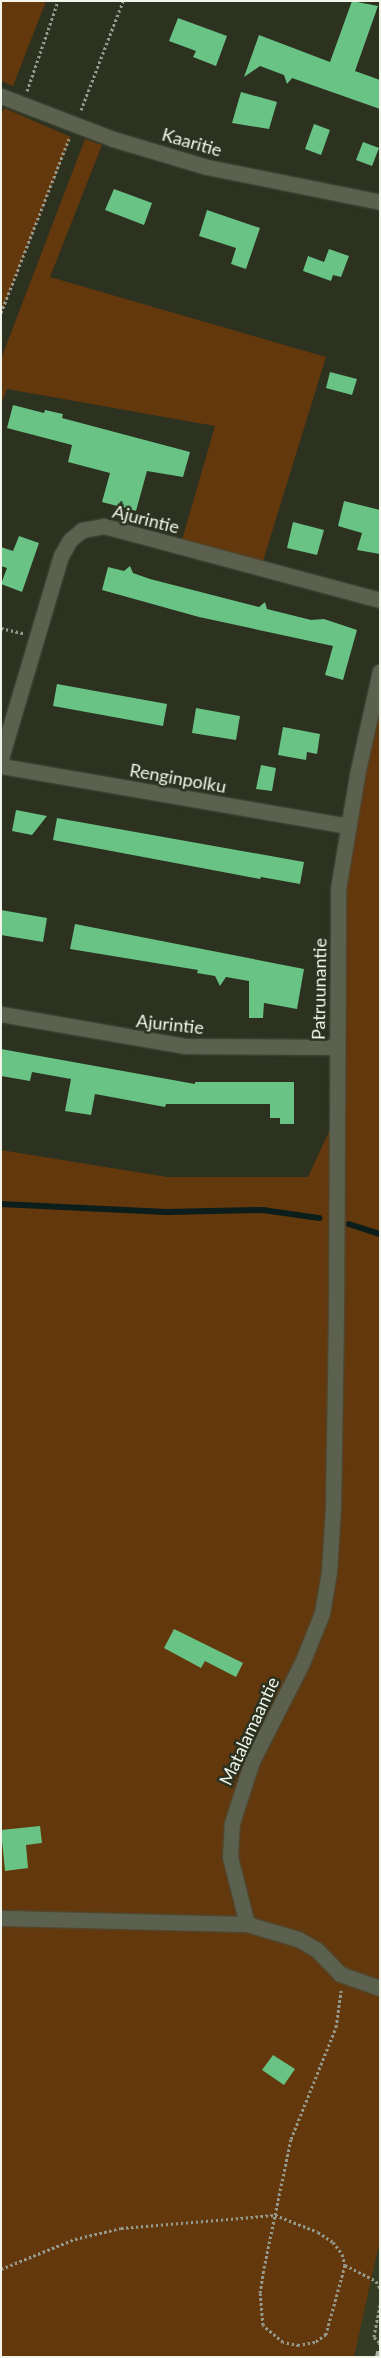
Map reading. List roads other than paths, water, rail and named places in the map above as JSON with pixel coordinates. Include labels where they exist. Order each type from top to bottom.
[{"type":"street","name":"Kaaritie","points":[[1,96],[75,126],[207,167],[380,202]]},
{"type":"street","name":"Ajurintie","points":[[1,758],[61,556],[70,540],[94,526],[380,600]]},
{"type":"street","name":"Patruunantie","points":[[336,1312],[338,888],[380,671]]},
{"type":"street","name":"Renginpolku","points":[[1,766],[349,826]]},
{"type":"street","name":"Ajurintie","points":[[1,1014],[184,1046],[336,1047]]},
{"type":"street","name":"Matalamaantie","points":[[247,1924],[230,1857],[232,1823],[252,1761],[302,1663],[322,1613],[329,1572],[333,1508],[336,1312]]},
{"type":"street","points":[[1,1918],[247,1924],[298,1939],[317,1950],[340,1974],[380,1988]]},
{"type":"waterway","points":[[1,1204],[166,1212],[263,1210],[319,1218]]},
{"type":"waterway","points":[[349,1224],[380,1234]]},
{"type":"railway","points":[[377,2357],[380,2344]]}]
